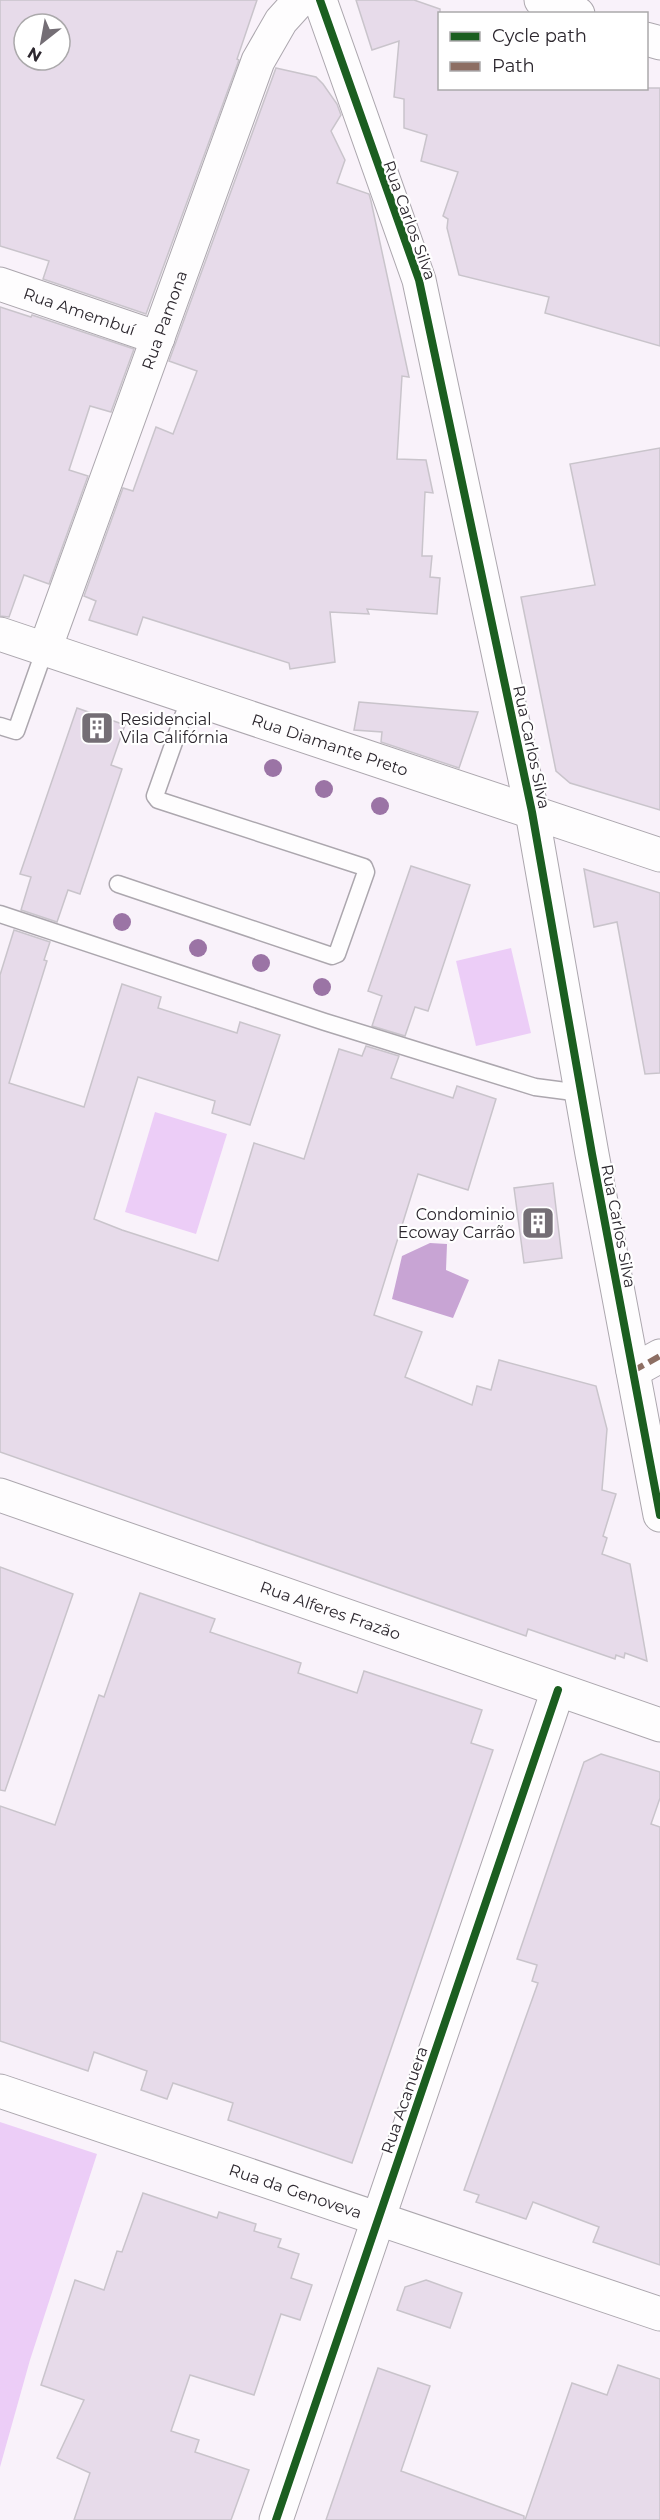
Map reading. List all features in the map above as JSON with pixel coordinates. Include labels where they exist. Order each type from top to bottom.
[{"type":"street","name":"Rua Pamona","points":[[45,649],[258,61],[281,21],[300,0]]},
{"type":"street","name":"Rua Carlos Silva","points":[[320,0],[419,280],[532,812],[582,1093],[646,1364],[660,1515]]},
{"type":"street","points":[[541,0],[573,12]]},
{"type":"street","name":"Rua Amembuí","points":[[0,284],[158,338]]},
{"type":"street","name":"Rua Diamante Preto","points":[[0,634],[660,855]]},
{"type":"street","name":"Rua Alferes Frazão","points":[[0,1495],[660,1725]]},
{"type":"street","name":"Rua Acanuera","points":[[276,2520],[558,1689]]},
{"type":"street","name":"Rua da Genoveva","points":[[0,2091],[660,2314]]},
{"type":"lane","points":[[0,726],[16,731],[45,649]]},
{"type":"lane","points":[[118,884],[334,957],[337,954],[366,872],[364,867],[158,800],[155,796],[190,697]]},
{"type":"lane","points":[[0,914],[325,1022],[524,1084],[582,1093]]},
{"type":"shaded area","points":[[511,948],[531,1033],[476,1046],[456,961]]},
{"type":"shaded area","points":[[155,1112],[227,1134],[196,1234],[125,1212]]},
{"type":"shaded area","points":[[430,1243],[447,1244],[446,1270],[469,1280],[453,1318],[392,1299],[402,1256]]},
{"type":"shaded area","points":[[0,2122],[97,2154],[30,2360],[0,2467]]},
{"type":"building","points":[[0,0],[257,0],[237,59],[239,60],[146,314],[43,279],[49,261],[0,246]]},
{"type":"building","points":[[356,0],[414,0],[440,9],[438,12],[438,90],[648,90],[648,88],[660,88],[660,346],[545,313],[549,297],[459,275],[447,228],[448,219],[443,216],[458,172],[421,161],[427,135],[404,128],[404,99],[394,97],[399,41],[372,50]]},
{"type":"building","points":[[276,68],[316,77],[323,84],[337,104],[341,115],[331,131],[345,160],[337,183],[369,194],[409,377],[402,376],[397,459],[426,460],[433,493],[425,492],[422,556],[432,556],[430,577],[440,578],[437,614],[367,609],[369,614],[330,612],[335,662],[290,669],[289,663],[143,617],[137,635],[89,620],[96,601],[84,596],[123,488],[133,491],[156,427],[173,434],[197,371],[169,361]]},
{"type":"building","points":[[0,307],[31,317],[32,315],[134,349],[111,412],[90,406],[69,470],[88,476],[49,584],[24,575],[9,617],[0,616]]},
{"type":"building","points":[[660,448],[660,810],[570,783],[556,771],[521,597],[595,585],[570,464]]},
{"type":"building","points":[[359,702],[478,712],[459,768],[381,742],[382,732],[354,730]]},
{"type":"building","points":[[77,708],[125,725],[111,765],[122,769],[80,894],[68,890],[57,922],[21,910],[31,877],[20,874]]},
{"type":"building","points":[[411,866],[470,885],[428,1011],[415,1007],[405,1036],[372,1026],[382,996],[368,991]]},
{"type":"building","points":[[584,869],[660,893],[660,1073],[645,1074],[617,922],[594,927]]},
{"type":"building","points":[[14,930],[50,942],[44,960],[47,961],[9,1083],[84,1107],[122,984],[161,997],[158,1008],[237,1033],[240,1022],[280,1035],[250,1125],[212,1113],[215,1101],[138,1077],[94,1219],[122,1230],[218,1261],[254,1143],[304,1159],[339,1049],[362,1056],[366,1046],[399,1056],[391,1078],[453,1098],[457,1086],[496,1099],[468,1190],[418,1174],[374,1315],[422,1332],[405,1377],[472,1405],[477,1386],[491,1390],[499,1360],[596,1386],[607,1429],[602,1490],[616,1494],[603,1536],[607,1538],[602,1554],[630,1564],[647,1661],[625,1653],[624,1658],[616,1655],[615,1659],[528,1629],[526,1636],[0,1452],[0,975]]},
{"type":"building","name":"Condominio Ecoway Carrão","points":[[553,1183],[562,1258],[524,1263],[514,1188]]},
{"type":"building","points":[[0,1567],[73,1594],[5,1791],[0,1790]]},
{"type":"building","points":[[140,1593],[215,1619],[210,1632],[301,1663],[298,1673],[357,1693],[364,1671],[482,1710],[471,1743],[493,1750],[352,2163],[228,2120],[233,2103],[173,2083],[167,2099],[141,2090],[147,2071],[94,2052],[88,2071],[0,2041],[0,1806],[55,1825],[99,1695],[104,1697]]},
{"type":"building","points":[[601,1754],[660,1772],[660,1798],[651,1824],[660,1827],[660,2265],[593,2242],[599,2227],[533,2202],[526,2219],[476,2202],[479,2195],[464,2190],[538,1983],[532,1981],[537,1965],[517,1959],[584,1762]]},
{"type":"building","points":[[143,2193],[217,2218],[219,2212],[256,2224],[254,2231],[281,2239],[278,2247],[299,2254],[291,2278],[312,2285],[300,2320],[281,2314],[254,2395],[190,2375],[171,2431],[199,2440],[195,2452],[249,2470],[231,2520],[74,2520],[90,2473],[57,2458],[84,2400],[41,2385],[75,2280],[104,2290],[117,2251],[122,2252]]},
{"type":"building","points":[[426,2280],[462,2293],[450,2328],[397,2310],[405,2287]]},
{"type":"building","points":[[618,2365],[660,2379],[660,2520],[525,2520],[572,2383],[607,2395]]},
{"type":"building","points":[[378,2368],[430,2386],[401,2471],[524,2516],[524,2520],[326,2520]]},
{"type":"marked path","points":[[633,1371],[660,1356]]},
{"type":"cycle path","points":[[320,0],[419,280],[532,812],[592,1154],[660,1515]]},
{"type":"cycle path","points":[[276,2520],[558,1690]]},
{"type":"place","name":"Residencial Vila Califórnia","points":[[97,728]]},
{"type":"place","name":"Condominio Ecoway Carrão","points":[[538,1223]]}]
